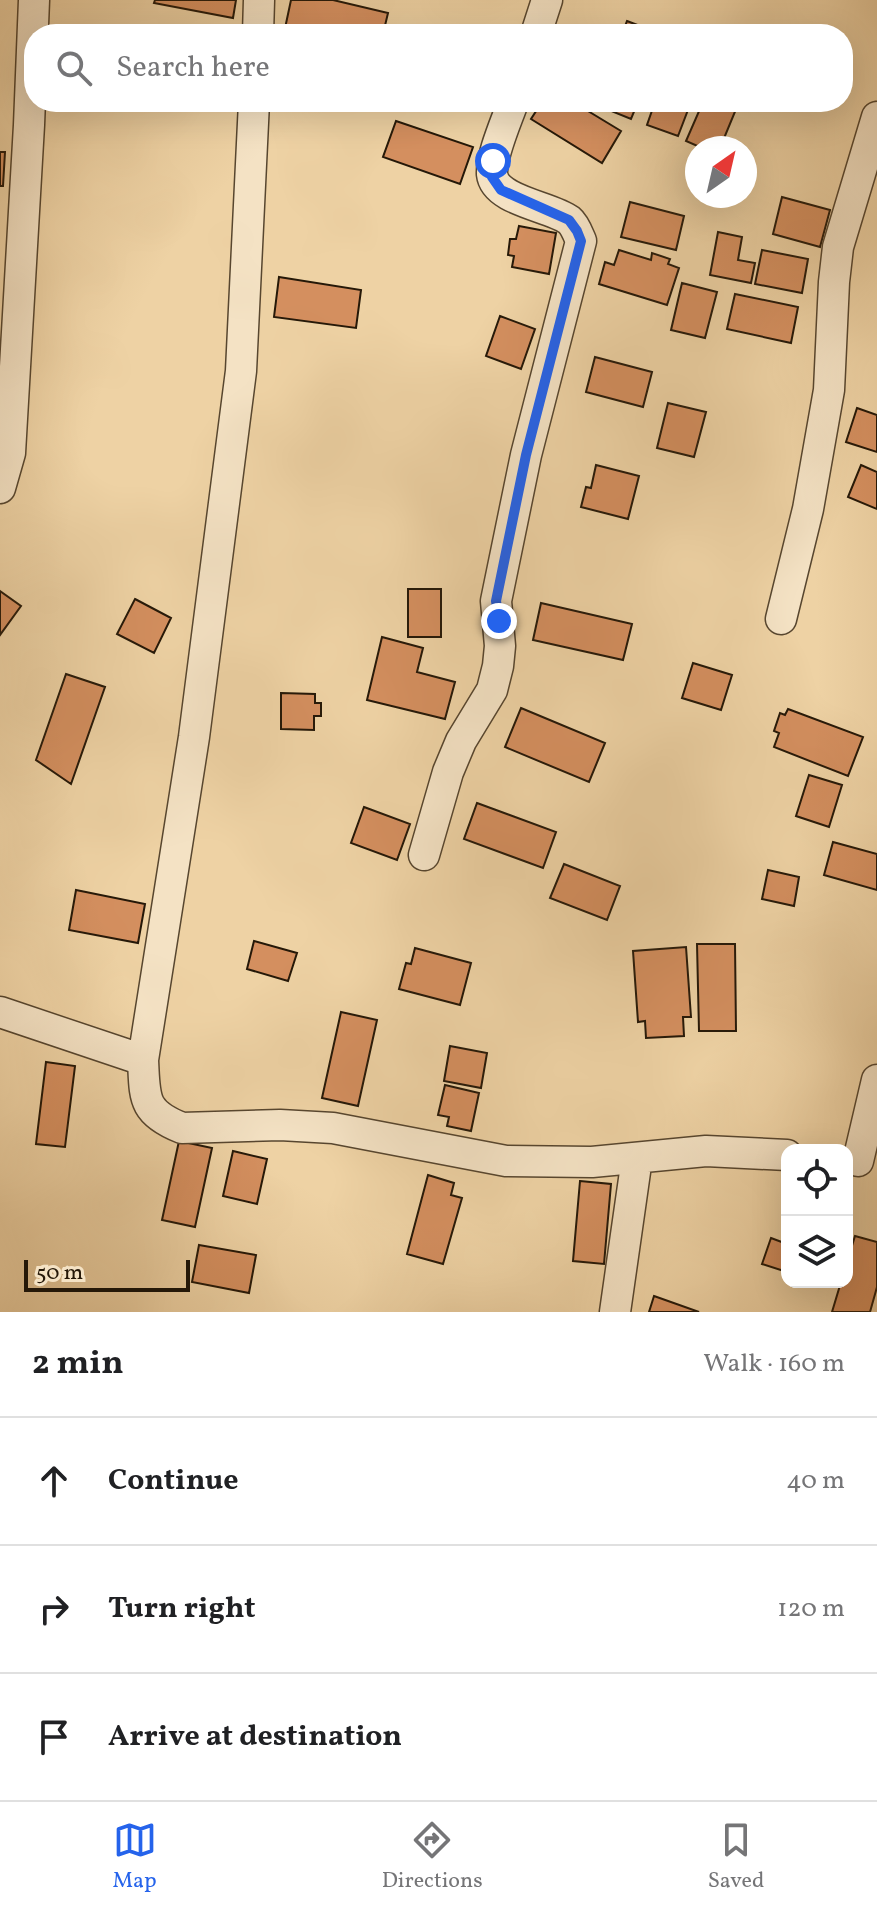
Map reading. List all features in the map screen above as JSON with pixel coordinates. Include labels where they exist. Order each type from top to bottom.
[{"type":"street","points":[[33,24],[34,0]]},
{"type":"street","points":[[258,24],[259,0]]},
{"type":"street","points":[[539,24],[547,0]]},
{"type":"street","points":[[0,488],[10,453],[29,112]]},
{"type":"street","points":[[254,112],[241,371],[194,737],[143,1060],[144,1096],[151,1108],[166,1122],[182,1128],[280,1125],[333,1128],[506,1161],[592,1162],[706,1151],[781,1155]]},
{"type":"street","points":[[424,855],[448,772],[461,741],[492,690],[500,646],[496,601],[526,455],[581,241],[569,220],[501,190],[492,177],[493,161],[510,112]]},
{"type":"street","points":[[781,619],[808,509],[829,390],[838,247],[877,117]]},
{"type":"street","points":[[0,1012],[143,1060]]},
{"type":"street","points":[[861,1162],[877,1080]]},
{"type":"street","points":[[615,1312],[637,1158]]},
{"type":"building","points":[[155,0],[236,0],[233,18],[154,3]]},
{"type":"building","points":[[291,0],[333,0],[388,13],[385,24],[286,24]]},
{"type":"building","points":[[536,112],[590,112],[621,131],[602,163],[531,119]]},
{"type":"building","points":[[614,112],[634,112],[631,119]]},
{"type":"building","points":[[652,112],[687,112],[678,136],[647,125]]},
{"type":"building","points":[[699,112],[735,112],[725,136],[688,136]]},
{"type":"building","points":[[396,121],[473,147],[460,184],[383,157]]},
{"type":"building","points":[[0,152],[5,152],[3,186],[0,186]]},
{"type":"building","points":[[782,197],[830,210],[820,247],[773,234]]},
{"type":"building","points":[[630,202],[684,216],[676,250],[621,237]]},
{"type":"building","points":[[519,226],[556,233],[549,274],[512,267],[514,256],[508,255],[510,239],[516,239]]},
{"type":"building","points":[[718,232],[742,237],[738,260],[755,263],[751,283],[710,275]]},
{"type":"building","points":[[619,250],[651,260],[652,253],[670,259],[668,264],[679,268],[667,305],[599,284],[605,262],[614,265]]},
{"type":"building","points":[[762,250],[808,259],[802,293],[755,284]]},
{"type":"building","points":[[279,277],[361,290],[356,328],[274,317]]},
{"type":"building","points":[[682,283],[717,292],[705,338],[671,330]]},
{"type":"building","points":[[735,294],[798,307],[791,343],[727,329]]},
{"type":"building","points":[[500,316],[535,329],[521,369],[486,356]]},
{"type":"building","points":[[595,357],[652,372],[643,407],[586,392]]},
{"type":"building","points":[[668,403],[706,412],[694,457],[657,448]]},
{"type":"building","points":[[857,408],[877,415],[877,452],[846,442]]},
{"type":"building","points":[[596,465],[639,476],[628,519],[581,507],[586,487],[591,488]]},
{"type":"building","points":[[861,465],[877,472],[877,509],[848,497]]},
{"type":"building","points":[[408,589],[441,589],[441,637],[408,637]]},
{"type":"building","points":[[0,591],[21,606],[0,635]]},
{"type":"building","points":[[135,599],[171,618],[154,653],[117,634]]},
{"type":"building","points":[[541,603],[632,624],[623,660],[533,640]]},
{"type":"building","points":[[382,637],[423,648],[417,672],[455,682],[445,719],[367,700]]},
{"type":"building","points":[[693,663],[732,675],[721,710],[682,698]]},
{"type":"building","points":[[66,674],[105,687],[71,784],[36,760]]},
{"type":"building","points":[[281,693],[315,694],[315,703],[321,703],[321,716],[314,716],[314,730],[281,729]]},
{"type":"building","points":[[521,708],[605,743],[589,782],[505,747]]},
{"type":"building","points":[[788,709],[863,737],[848,776],[774,747],[779,733],[774,731],[780,713],[785,715]]},
{"type":"building","points":[[809,775],[842,785],[829,827],[796,816]]},
{"type":"building","points":[[477,803],[556,832],[543,868],[464,839]]},
{"type":"building","points":[[364,807],[410,824],[397,860],[351,843]]},
{"type":"building","points":[[833,842],[877,854],[877,890],[824,875]]},
{"type":"building","points":[[564,864],[620,886],[607,920],[550,898]]},
{"type":"building","points":[[768,870],[799,877],[794,906],[762,899]]},
{"type":"building","points":[[76,890],[145,904],[138,943],[69,930]]},
{"type":"building","points":[[254,941],[297,953],[288,981],[247,969]]},
{"type":"building","points":[[697,944],[735,944],[736,1031],[699,1031]]},
{"type":"building","points":[[686,947],[691,1017],[683,1017],[684,1036],[646,1038],[645,1021],[638,1022],[633,951]]},
{"type":"building","points":[[415,948],[471,963],[460,1005],[399,989],[406,963],[411,964]]},
{"type":"building","points":[[341,1012],[377,1020],[358,1106],[322,1098]]},
{"type":"building","points":[[450,1046],[487,1053],[481,1088],[444,1081]]},
{"type":"building","points":[[46,1062],[75,1066],[65,1147],[36,1144]]},
{"type":"building","points":[[445,1085],[479,1093],[471,1131],[447,1126],[449,1117],[438,1115]]},
{"type":"building","points":[[179,1141],[212,1148],[195,1227],[162,1220]]},
{"type":"building","points":[[233,1151],[267,1159],[257,1204],[223,1196]]},
{"type":"building","points":[[428,1175],[454,1183],[451,1195],[462,1198],[443,1264],[407,1254]]},
{"type":"building","points":[[580,1181],[611,1184],[604,1264],[573,1261]]},
{"type":"building","points":[[855,1236],[877,1242],[877,1287],[870,1312],[832,1312],[839,1288],[853,1288]]},
{"type":"building","points":[[771,1238],[781,1242],[781,1270],[762,1264]]},
{"type":"building","points":[[199,1245],[256,1255],[249,1293],[192,1282]]},
{"type":"building","points":[[654,1296],[699,1312],[649,1312]]},
{"type":"route","points":[[493,161],[492,177],[501,190],[569,220],[581,241],[526,455],[496,601],[499,621]]}]
